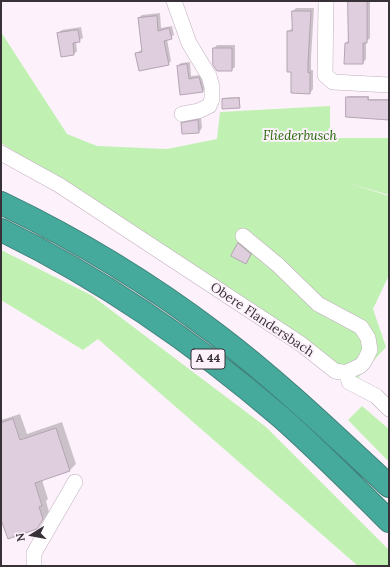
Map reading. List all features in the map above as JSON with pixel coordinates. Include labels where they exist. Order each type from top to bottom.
[{"type":"highway","name":"A 44","points":[[1,203],[40,221],[100,256],[151,288],[216,334],[298,403],[389,486]]},
{"type":"highway","name":"A 44","points":[[1,230],[31,244],[88,277],[194,347],[282,418],[389,521]]},
{"type":"street","points":[[174,1],[189,43],[209,76],[212,87],[212,99],[209,106],[198,111],[182,114]]},
{"type":"street","points":[[326,1],[325,76],[328,80],[340,83],[389,85]]},
{"type":"street","name":"Obere Flandersbach","points":[[1,153],[72,193],[302,344],[335,371],[347,372]]},
{"type":"street","points":[[243,236],[278,265],[318,304],[353,322],[365,332],[370,343],[368,355],[360,366],[347,372],[349,382],[376,396],[389,409]]},
{"type":"street","points":[[34,566],[34,554],[75,482]]},
{"type":"green space","name":"Fliederbusch","points":[[1,32],[67,134],[97,146],[167,149],[217,139],[220,112],[330,106],[330,138],[389,138],[389,195],[348,183],[389,196],[389,275],[373,309],[386,347],[358,378],[226,286],[1,143]]},
{"type":"green space","points":[[1,250],[91,295],[266,427],[389,550],[389,566],[358,566],[98,339],[83,350],[1,300]]},
{"type":"green space","points":[[362,406],[389,429],[389,462],[348,420]]},
{"type":"building","points":[[348,1],[367,1],[367,43],[363,43],[363,64],[344,64],[345,43],[348,43]]},
{"type":"building","points":[[292,11],[311,11],[308,62],[308,73],[310,72],[310,94],[291,93],[291,72],[287,72],[287,31],[292,31]]},
{"type":"building","points":[[157,16],[158,31],[169,28],[172,39],[164,41],[169,65],[139,71],[135,53],[142,52],[138,18]]},
{"type":"building","points":[[78,30],[80,42],[73,43],[74,55],[61,57],[57,33]]},
{"type":"building","points":[[213,48],[232,48],[232,71],[217,71],[213,65]]},
{"type":"building","points":[[187,64],[189,79],[199,77],[203,92],[180,95],[177,66]]},
{"type":"building","points":[[346,97],[368,97],[368,100],[389,100],[389,120],[346,117]]},
{"type":"building","points":[[239,98],[240,108],[222,109],[222,99]]},
{"type":"building","points":[[198,120],[199,133],[182,134],[181,123]]},
{"type":"building","points":[[238,243],[251,254],[246,264],[231,256]]},
{"type":"building","points":[[13,419],[20,440],[56,428],[70,471],[35,483],[42,506],[39,507],[43,519],[37,529],[8,539],[1,520],[1,423]]}]
